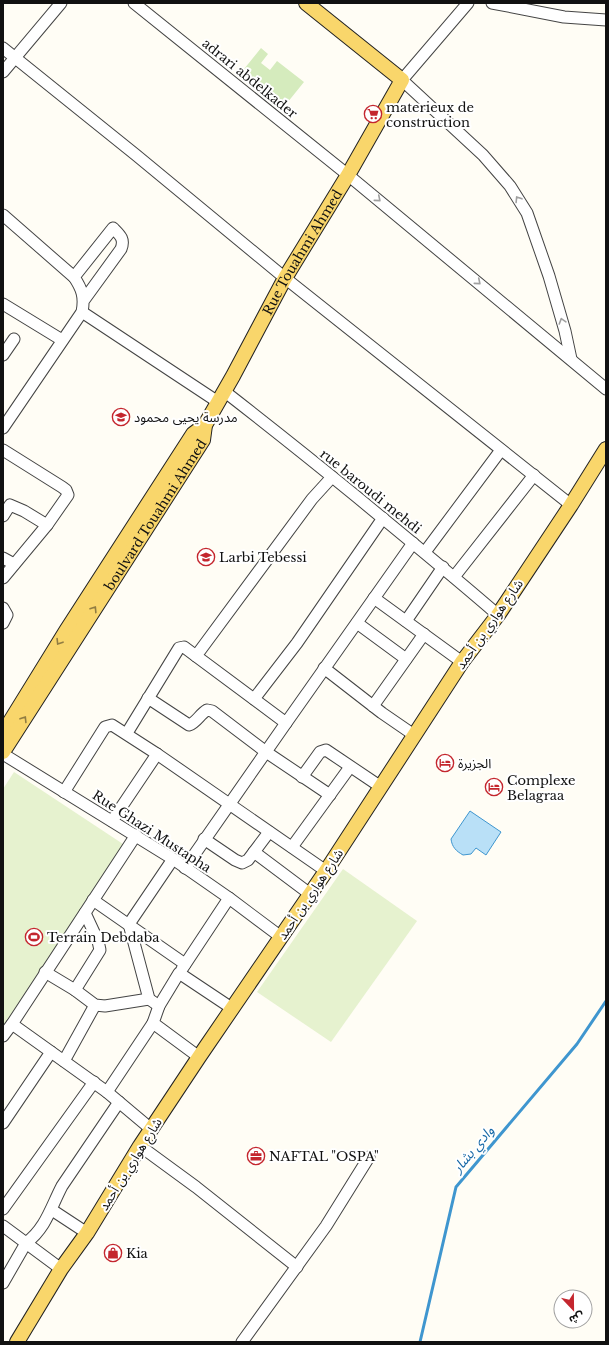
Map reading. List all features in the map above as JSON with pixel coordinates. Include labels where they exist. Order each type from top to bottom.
[{"type":"main road","points":[[306,3],[402,80]]},
{"type":"main road","name":"Rue Touahmi Ahmed","points":[[205,425],[285,278],[348,175],[402,80]]},
{"type":"main road","name":"boulvard Touahmi Ahmed","points":[[3,733],[66,631],[193,434],[205,425]]},
{"type":"main road","name":"boulvard Touahmi Ahmed","points":[[3,753],[203,440],[205,425]]},
{"type":"main road","name":"شارع هواري بن أحمد","points":[[18,1342],[61,1269],[87,1233],[151,1129],[326,871],[462,662],[498,615],[571,505],[606,449]]},
{"type":"street","points":[[3,72],[61,3]]},
{"type":"street","name":"adrari abdelkader","points":[[134,3],[348,175],[606,389]]},
{"type":"street","points":[[468,3],[402,80],[483,155],[510,186],[527,213],[549,276],[563,324],[571,359]]},
{"type":"street","points":[[492,3],[564,18],[606,20]]},
{"type":"street","points":[[3,48],[148,164],[285,278],[571,505]]},
{"type":"street","points":[[3,215],[74,277],[84,300]]},
{"type":"street","points":[[3,428],[82,312],[84,300],[121,249],[123,241],[120,234],[113,228],[74,277]]},
{"type":"street","points":[[3,304],[62,340]]},
{"type":"street","name":"rue baroudi mehdi","points":[[82,312],[271,427],[425,552],[498,615]]},
{"type":"street","points":[[3,355],[14,339]]},
{"type":"street","points":[[3,450],[23,466],[62,487],[68,493],[68,496],[47,525],[3,578]]},
{"type":"street","points":[[425,552],[501,450]]},
{"type":"street","points":[[454,577],[534,475]]},
{"type":"street","points":[[196,656],[312,499],[332,476]]},
{"type":"street","points":[[3,516],[6,503],[24,511],[47,525]]},
{"type":"street","points":[[254,699],[297,643],[383,518]]},
{"type":"street","points":[[185,868],[204,838],[230,804],[413,543]]},
{"type":"street","points":[[3,558],[14,564]]},
{"type":"street","points":[[406,621],[443,567]]},
{"type":"street","points":[[374,598],[462,662]]},
{"type":"street","points":[[3,608],[7,615],[3,623]]},
{"type":"street","points":[[357,623],[406,659]]},
{"type":"street","points":[[373,706],[424,634]]},
{"type":"street","points":[[127,733],[179,648],[184,647],[286,723]]},
{"type":"street","points":[[324,668],[373,706],[414,735]]},
{"type":"street","points":[[148,698],[189,725],[192,724],[203,712],[209,710],[266,752],[330,795]]},
{"type":"street","points":[[64,792],[105,727],[112,724],[326,871]]},
{"type":"street","points":[[302,777],[320,752],[324,750],[381,787]]},
{"type":"street","name":"Rue Ghazi Mustapha","points":[[3,753],[173,859],[282,937]]},
{"type":"street","points":[[112,821],[157,754]]},
{"type":"street","points":[[292,847],[350,767]]},
{"type":"street","points":[[204,838],[239,862],[245,863],[269,832]]},
{"type":"street","points":[[3,1036],[136,835]]},
{"type":"street","points":[[254,852],[310,894]]},
{"type":"street","points":[[159,1006],[149,999],[129,924],[173,859]]},
{"type":"street","points":[[107,1092],[153,1023],[159,1006],[229,898]]},
{"type":"street","points":[[93,900],[129,924],[182,969],[233,1009]]},
{"type":"street","points":[[74,990],[100,950],[98,941],[85,912]]},
{"type":"street","points":[[45,972],[95,1005],[105,1006],[149,999]]},
{"type":"street","points":[[64,1061],[95,1005]]},
{"type":"street","points":[[153,1023],[199,1057]]},
{"type":"street","points":[[12,1024],[94,1082],[151,1129]]},
{"type":"street","points":[[3,1123],[51,1052]]},
{"type":"street","points":[[3,1209],[94,1082]]},
{"type":"street","points":[[3,1283],[26,1243],[35,1237],[52,1210],[62,1186],[119,1102]]},
{"type":"street","points":[[140,1146],[196,1187],[297,1267]]},
{"type":"street","points":[[242,1342],[326,1226],[369,1157]]},
{"type":"street","points":[[52,1210],[87,1233]]},
{"type":"street","points":[[3,1226],[61,1269]]},
{"type":"green space","points":[[261,48],[268,54],[261,63],[270,70],[277,61],[304,82],[283,108],[240,74]]},
{"type":"green space","name":"Terrain Debdaba","points":[[14,772],[126,846],[3,1028],[3,789]]},
{"type":"green space","points":[[343,869],[417,921],[331,1042],[257,992]]},
{"type":"water","points":[[470,811],[501,832],[486,855],[476,848],[471,854],[463,855],[453,847],[451,839]]},
{"type":"waterway","name":"وادي بشار","points":[[420,1342],[456,1187],[577,1044],[606,1001]]},
{"type":"place","name":"materieux de construction","points":[[373,114]]},
{"type":"place","name":"مدرسة يحيى محمود","points":[[121,417]]},
{"type":"place","name":"Larbi Tebessi","points":[[206,557]]},
{"type":"place","name":"الجزيرة","points":[[445,763]]},
{"type":"place","name":"Complexe Belagraa","points":[[494,787]]},
{"type":"place","name":"Terrain Debdaba","points":[[34,937]]},
{"type":"place","name":"NAFTAL \"OSPA\"","points":[[256,1156]]},
{"type":"place","name":"Kia","points":[[113,1253]]}]
